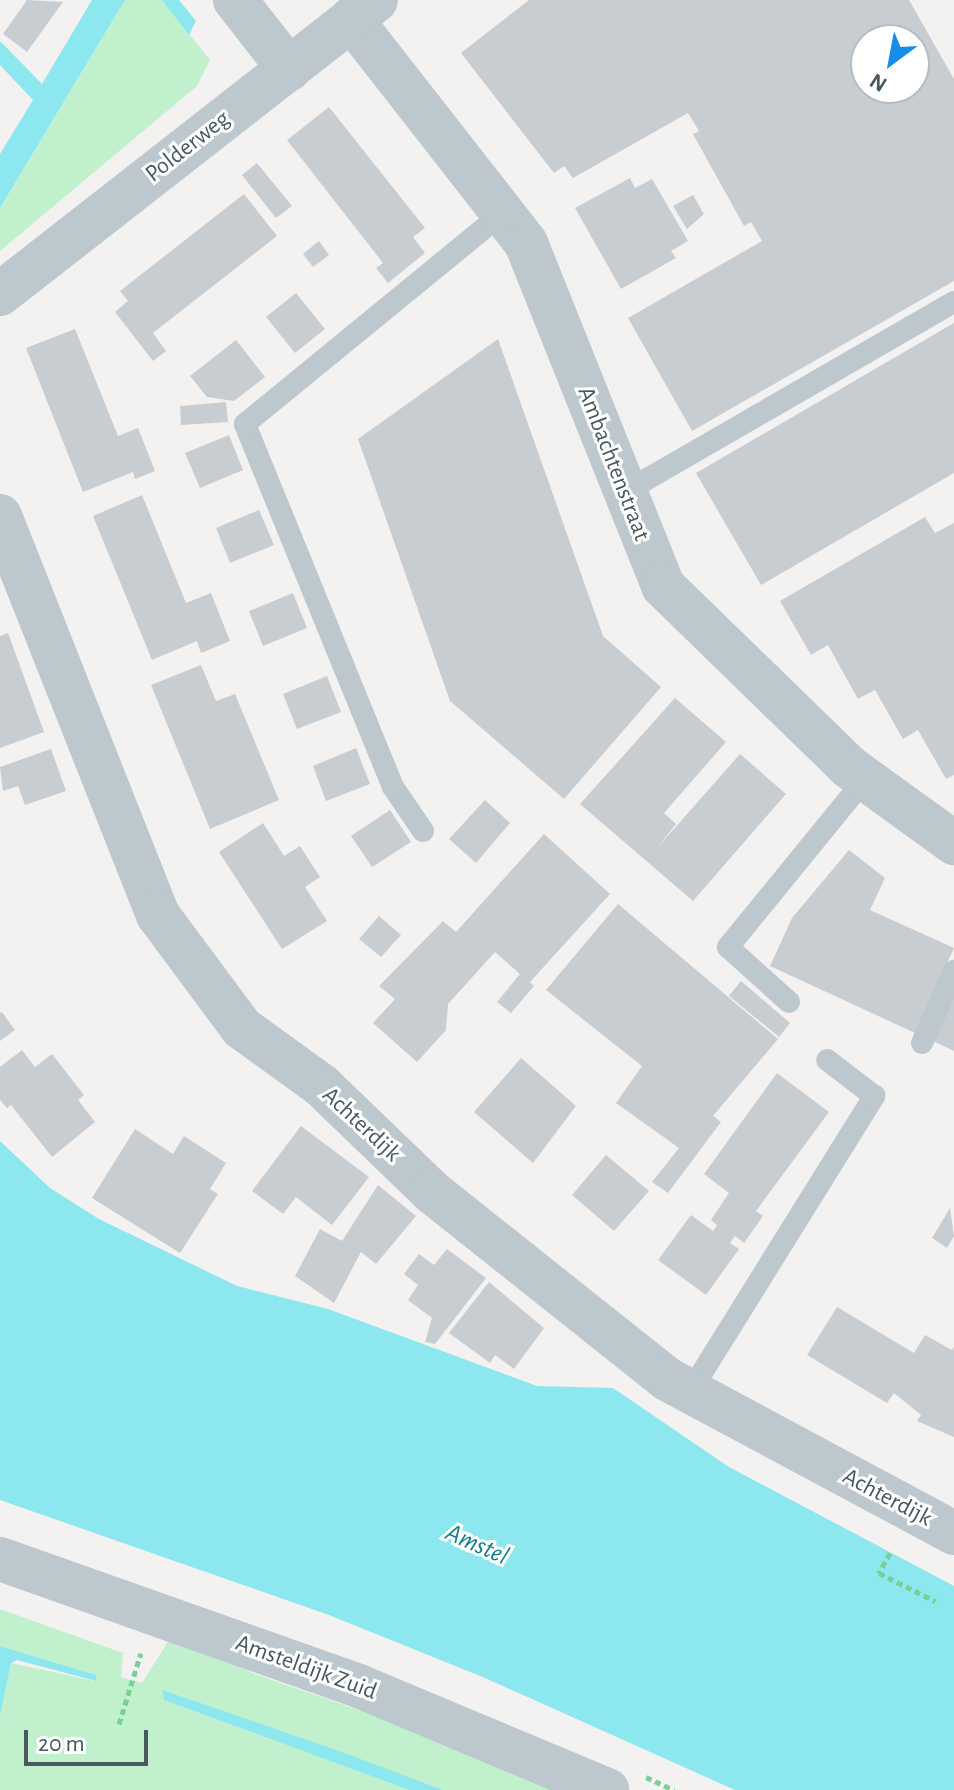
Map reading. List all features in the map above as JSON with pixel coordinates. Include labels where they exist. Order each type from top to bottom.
[{"type":"street","points":[[235,0],[289,69]]},
{"type":"street","name":"Polderweg","points":[[0,294],[364,10]]},
{"type":"street","name":"Ambachtenstraat","points":[[364,10],[526,243],[623,493],[663,586],[756,681],[865,779],[954,843]]},
{"type":"street","name":"Achterdijk","points":[[0,516],[158,915],[242,1028],[322,1086],[432,1192],[667,1379],[954,1533]]},
{"type":"street","name":"Amsteldijk Zuid","points":[[0,1559],[361,1687],[607,1790]]},
{"type":"lane","points":[[423,831],[393,787],[245,424],[503,213]]},
{"type":"lane","points":[[623,493],[954,302]]},
{"type":"lane","points":[[789,1002],[728,947],[865,779]]},
{"type":"lane","points":[[922,1043],[954,971]]},
{"type":"lane","points":[[690,1392],[874,1096],[827,1060]]},
{"type":"path","points":[[890,1553],[879,1573],[935,1601]]},
{"type":"path","points":[[119,1724],[153,1613]]},
{"type":"green space","points":[[125,0],[162,0],[210,60],[197,86],[0,251],[0,208]]},
{"type":"green space","points":[[0,1609],[123,1653],[121,1677],[142,1683],[171,1637],[255,1674],[433,1736],[557,1790],[443,1790],[164,1690],[164,1700],[409,1790],[0,1790],[0,1716],[11,1663],[95,1681],[96,1675],[0,1646]]},
{"type":"water","points":[[92,0],[125,0],[0,208],[0,154],[33,100],[0,65],[0,41],[42,84]]},
{"type":"water","points":[[162,0],[179,0],[196,21],[189,35]]},
{"type":"water","name":"Amstel","points":[[0,1141],[50,1188],[99,1219],[237,1286],[328,1309],[537,1386],[613,1388],[729,1467],[954,1586],[954,1790],[735,1790],[485,1678],[329,1615],[0,1500]]},
{"type":"water","points":[[0,1646],[96,1675],[96,1681],[17,1660],[11,1663],[0,1716]]},
{"type":"water","points":[[163,1690],[443,1790],[409,1790],[164,1700]]},
{"type":"building","points":[[27,0],[63,2],[27,52],[3,34]]},
{"type":"building","points":[[529,0],[909,0],[923,24],[850,24],[850,104],[930,104],[930,37],[954,79],[954,281],[692,431],[628,318],[762,241],[751,222],[744,226],[693,134],[699,131],[688,113],[573,178],[564,166],[554,173],[461,53]]},
{"type":"building","points":[[329,107],[425,228],[413,237],[425,253],[388,283],[376,268],[383,263],[287,140]]},
{"type":"building","points":[[257,163],[292,206],[276,218],[242,175]]},
{"type":"building","points":[[630,178],[635,188],[652,179],[688,241],[671,251],[676,258],[621,289],[575,208]]},
{"type":"building","points":[[244,194],[277,236],[153,333],[166,351],[153,361],[115,312],[128,301],[120,291]]},
{"type":"building","points":[[693,195],[704,214],[687,229],[673,206]]},
{"type":"building","points":[[319,241],[329,255],[313,267],[303,254]]},
{"type":"building","points":[[296,293],[325,329],[295,353],[266,317]]},
{"type":"building","points":[[954,323],[954,473],[761,585],[696,473]]},
{"type":"building","points":[[75,329],[118,436],[138,428],[155,471],[135,479],[133,472],[83,492],[26,348]]},
{"type":"building","points":[[498,339],[603,636],[661,687],[564,799],[450,701],[358,439]]},
{"type":"building","points":[[236,340],[265,377],[234,401],[207,397],[190,376]]},
{"type":"building","points":[[226,402],[228,422],[181,425],[180,406]]},
{"type":"building","points":[[229,435],[243,470],[200,488],[185,453]]},
{"type":"building","points":[[142,495],[186,603],[211,593],[230,641],[201,653],[197,641],[152,660],[93,516]]},
{"type":"building","points":[[259,510],[274,545],[230,563],[216,528]]},
{"type":"building","points":[[925,517],[935,533],[954,523],[954,775],[946,779],[918,730],[903,739],[875,690],[858,699],[828,645],[811,655],[780,601]]},
{"type":"building","points":[[293,593],[307,628],[263,646],[249,611]]},
{"type":"building","points":[[8,633],[44,732],[0,748],[0,636]]},
{"type":"building","points":[[201,665],[216,701],[235,694],[279,800],[210,829],[151,685]]},
{"type":"building","points":[[327,676],[341,712],[297,729],[283,694]]},
{"type":"building","points":[[675,698],[726,742],[664,813],[676,824],[658,847],[740,754],[786,794],[693,901],[580,804]]},
{"type":"building","points":[[356,748],[370,784],[326,801],[313,766]]},
{"type":"building","points":[[51,749],[66,791],[25,805],[18,786],[3,791],[0,767]]},
{"type":"building","points":[[485,800],[510,823],[476,863],[449,839]]},
{"type":"building","points":[[390,810],[411,842],[372,867],[351,836]]},
{"type":"building","points":[[263,823],[284,856],[300,846],[320,877],[305,887],[327,921],[282,949],[219,852]]},
{"type":"building","points":[[544,834],[610,894],[530,982],[534,986],[511,1013],[497,1002],[520,974],[495,952],[448,1004],[446,1030],[417,1062],[373,1023],[395,999],[379,986],[443,921],[456,932]]},
{"type":"building","points":[[849,850],[885,878],[870,910],[954,948],[915,1033],[770,966],[792,918]]},
{"type":"building","points":[[618,904],[778,1039],[713,1116],[721,1122],[668,1193],[652,1182],[679,1148],[616,1103],[642,1066],[546,990]]},
{"type":"building","points":[[379,916],[401,935],[381,957],[359,939]]},
{"type":"building","points":[[741,981],[790,1023],[779,1037],[729,996]]},
{"type":"building","points":[[954,991],[954,1051],[931,1040]]},
{"type":"building","points":[[0,1013],[15,1030],[0,1041]]},
{"type":"building","points":[[22,1050],[35,1067],[52,1054],[84,1095],[78,1100],[95,1122],[52,1157],[11,1105],[7,1108],[0,1100],[0,1067]]},
{"type":"building","points":[[521,1058],[576,1106],[533,1163],[474,1112]]},
{"type":"building","points":[[777,1073],[829,1112],[756,1211],[763,1216],[744,1243],[735,1236],[730,1243],[739,1249],[706,1295],[658,1260],[691,1215],[713,1231],[717,1225],[711,1220],[729,1193],[704,1174]]},
{"type":"building","points":[[301,1126],[369,1177],[332,1225],[296,1197],[283,1214],[252,1191]]},
{"type":"building","points":[[135,1129],[173,1154],[184,1136],[226,1163],[210,1189],[218,1194],[180,1253],[92,1198]]},
{"type":"building","points":[[606,1155],[649,1191],[614,1231],[572,1195]]},
{"type":"building","points":[[378,1185],[416,1216],[376,1264],[361,1252],[334,1303],[295,1276],[320,1229],[342,1241]]},
{"type":"building","points":[[950,1208],[954,1236],[947,1248],[932,1238]]},
{"type":"building","points":[[447,1249],[486,1278],[435,1344],[425,1342],[432,1318],[408,1300],[418,1285],[404,1274],[419,1254],[434,1265]]},
{"type":"building","points":[[489,1282],[544,1328],[514,1369],[495,1355],[490,1363],[449,1333]]},
{"type":"building","points":[[837,1307],[914,1353],[925,1335],[952,1350],[954,1346],[954,1437],[917,1421],[921,1415],[894,1393],[887,1403],[807,1355]]}]
